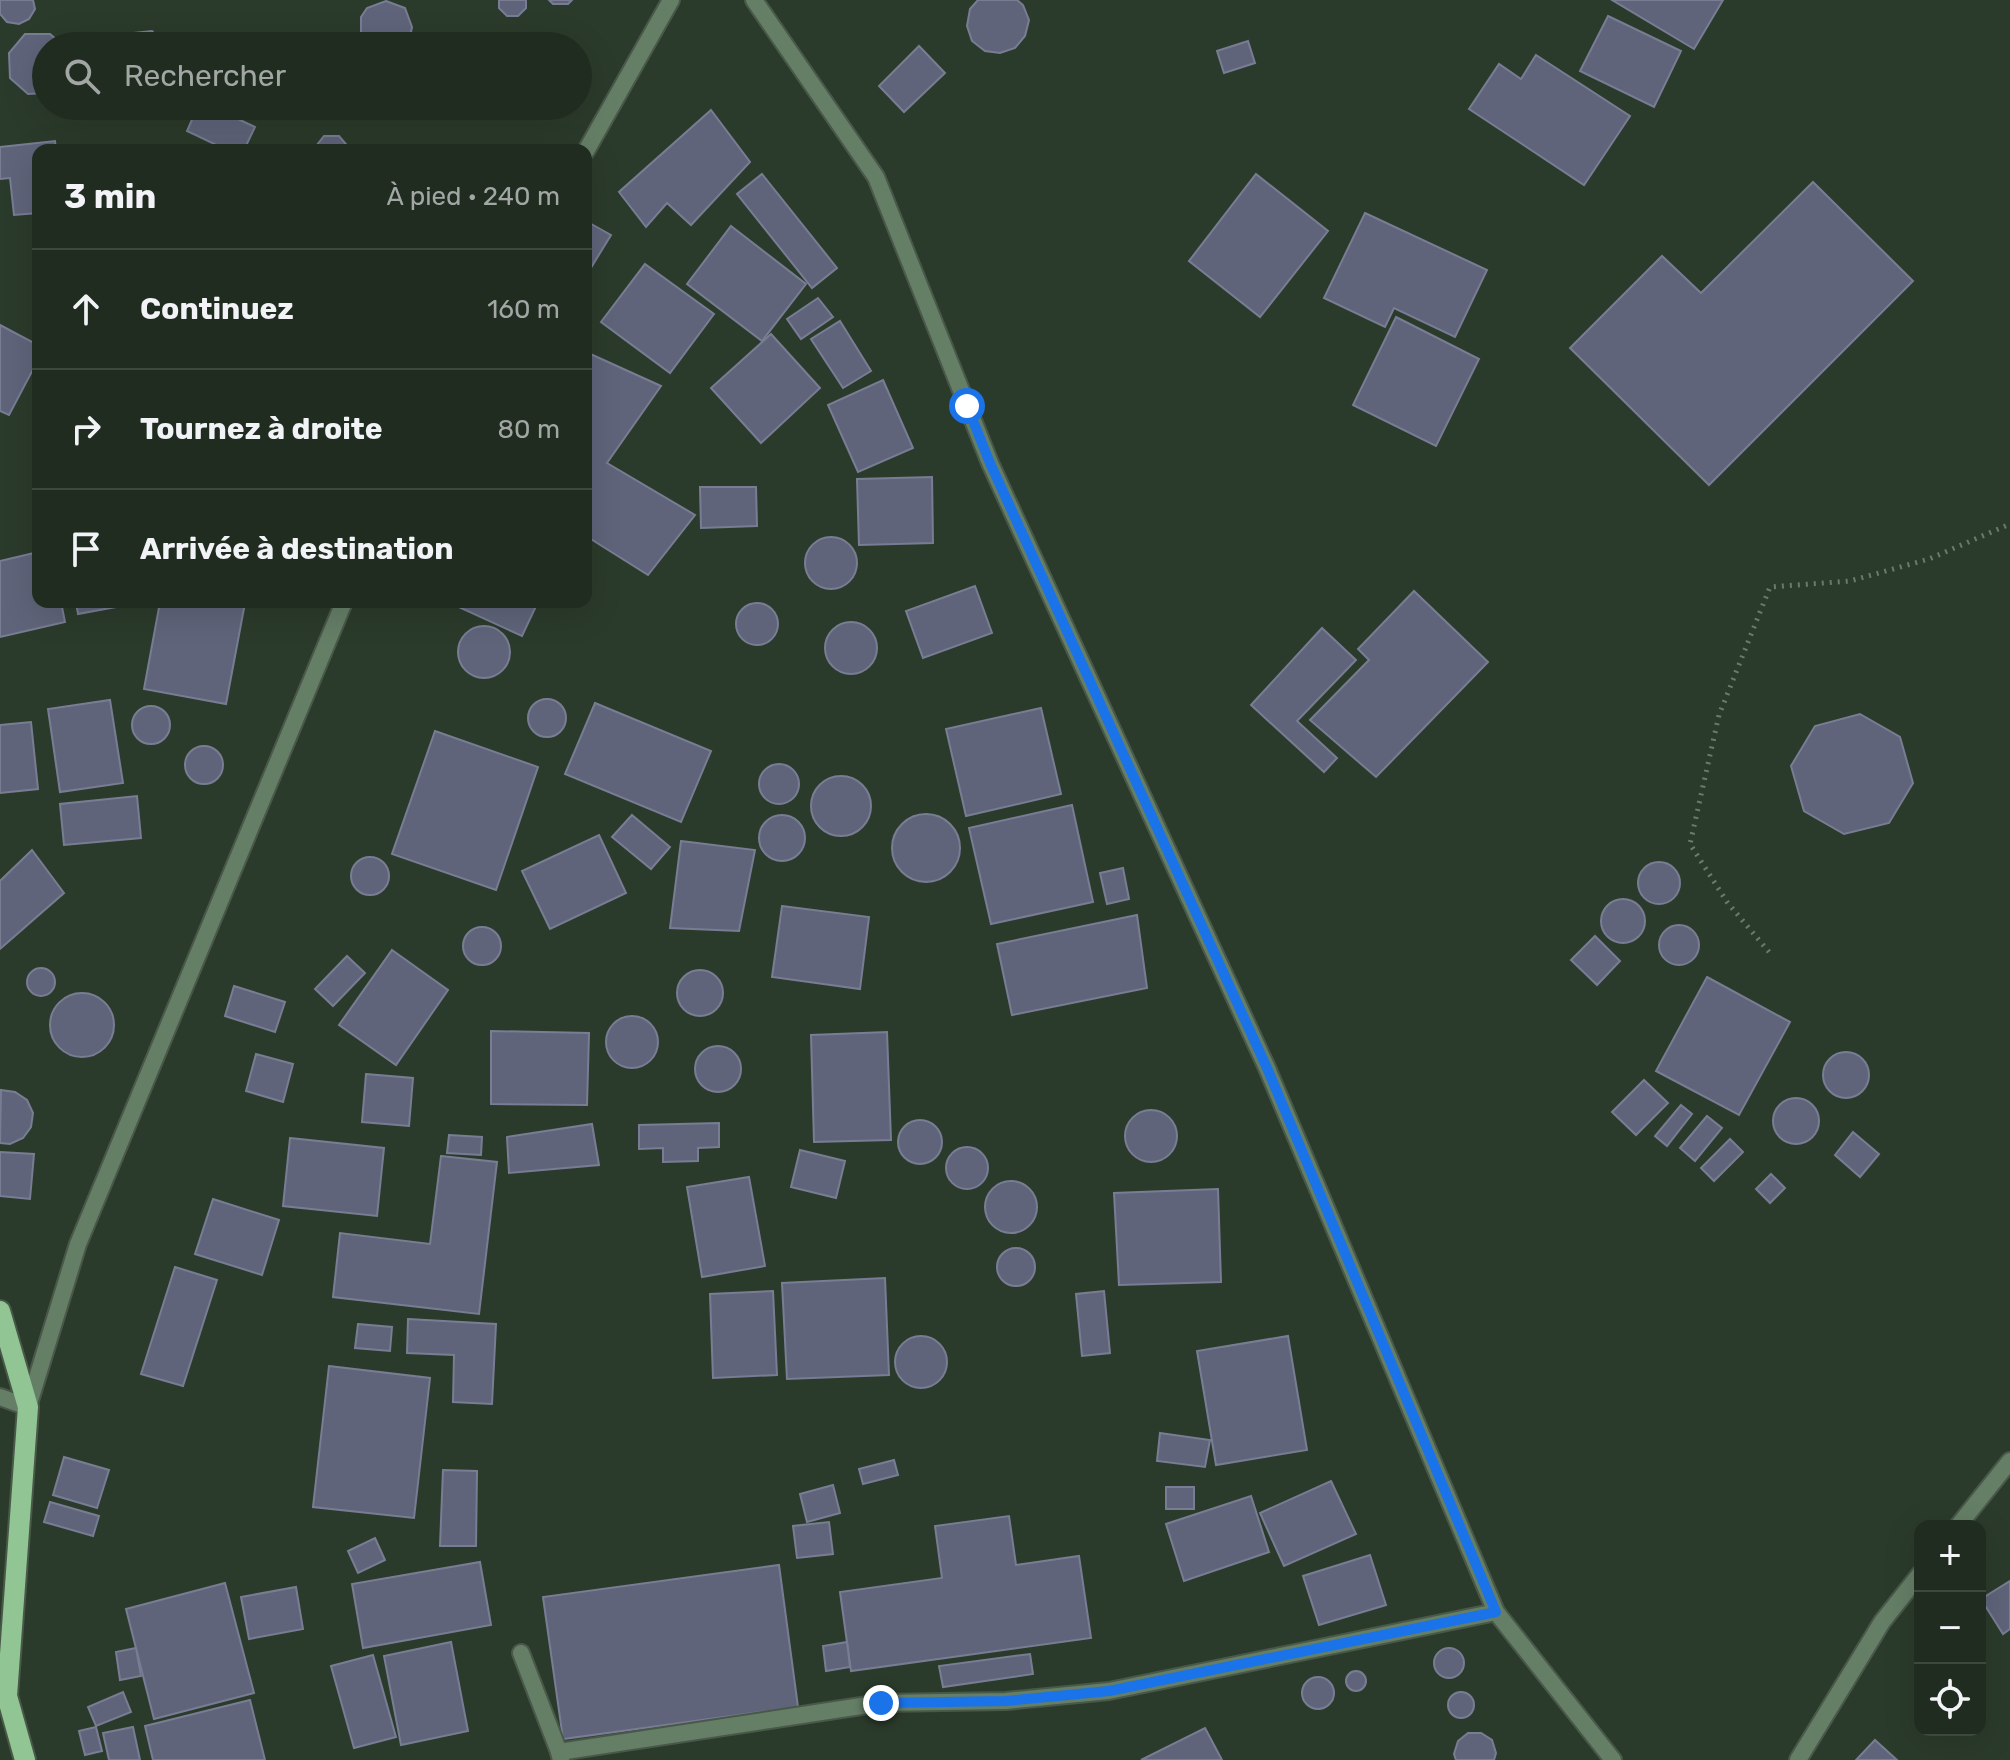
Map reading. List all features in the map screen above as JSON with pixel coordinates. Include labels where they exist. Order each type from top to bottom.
[{"type":"main road","points":[[0,1311],[28,1407],[4,1697],[25,1760]]},
{"type":"street","points":[[590,144],[671,0]]},
{"type":"street","points":[[754,0],[876,177],[990,463],[1267,1068],[1496,1612],[1613,1760]]},
{"type":"street","points":[[0,1397],[28,1407],[78,1244],[342,608]]},
{"type":"street","points":[[1963,1520],[2010,1461]]},
{"type":"street","points":[[1798,1760],[1882,1622],[1914,1582]]},
{"type":"street","points":[[521,1653],[560,1756],[881,1703],[1006,1701],[1109,1691],[1496,1612]]},
{"type":"path","points":[[1769,952],[1727,902],[1690,844],[1719,715],[1770,587],[1850,581],[1929,559],[2010,524]]},
{"type":"building","points":[[0,0],[33,0],[35,9],[29,19],[19,24],[7,22],[0,14]]},
{"type":"building","points":[[499,0],[526,0],[526,8],[518,16],[507,16],[499,8]]},
{"type":"building","points":[[549,0],[572,0],[568,4],[553,4]]},
{"type":"building","points":[[978,0],[1017,0],[1023,5],[1029,20],[1025,36],[1015,48],[1000,53],[985,51],[972,41],[967,26],[970,9]]},
{"type":"building","points":[[1612,0],[1723,0],[1694,49]]},
{"type":"building","points":[[386,1],[405,8],[411,32],[361,32],[361,17],[367,8]]},
{"type":"building","points":[[1608,16],[1681,51],[1654,107],[1580,71]]},
{"type":"building","points":[[25,34],[32,34],[32,94],[28,94],[10,78],[9,53]]},
{"type":"building","points":[[1248,41],[1255,63],[1224,73],[1217,51]]},
{"type":"building","points":[[919,46],[945,73],[904,112],[879,86]]},
{"type":"building","points":[[1536,55],[1630,116],[1584,185],[1469,109],[1499,64],[1521,79]]},
{"type":"building","points":[[711,110],[750,162],[691,225],[667,203],[646,227],[619,192]]},
{"type":"building","points":[[192,120],[240,120],[255,127],[247,144],[214,144],[187,131]]},
{"type":"building","points":[[324,136],[339,136],[346,144],[318,144]]},
{"type":"building","points":[[55,141],[55,144],[32,144],[32,214],[14,215],[10,178],[0,179],[0,147]]},
{"type":"building","points":[[762,174],[837,268],[812,288],[737,194]]},
{"type":"building","points":[[1256,174],[1328,231],[1260,317],[1189,261]]},
{"type":"building","points":[[1813,182],[1913,281],[1709,485],[1570,348],[1662,256],[1701,293]]},
{"type":"building","points":[[1365,213],[1487,270],[1455,337],[1394,308],[1385,327],[1324,298]]},
{"type":"building","points":[[592,224],[611,235],[592,266]]},
{"type":"building","points":[[731,226],[806,284],[762,341],[687,284]]},
{"type":"building","points":[[645,264],[714,314],[670,373],[601,322]]},
{"type":"building","points":[[818,298],[833,317],[801,339],[787,319]]},
{"type":"building","points":[[1396,317],[1479,359],[1436,446],[1353,405]]},
{"type":"building","points":[[840,321],[871,371],[843,388],[811,339]]},
{"type":"building","points":[[0,325],[32,342],[32,371],[9,415],[0,411]]},
{"type":"building","points":[[771,334],[820,388],[761,443],[711,388]]},
{"type":"building","points":[[592,355],[661,386],[607,463],[695,515],[648,575],[592,540]]},
{"type":"building","points":[[883,380],[913,448],[858,472],[828,405]]},
{"type":"building","points":[[932,477],[933,543],[859,545],[857,479]]},
{"type":"building","points":[[700,487],[756,487],[757,526],[701,528]]},
{"type":"building","points":[[831,537],[849,545],[857,563],[849,581],[831,589],[813,581],[805,563],[813,545]]},
{"type":"building","points":[[32,553],[32,608],[62,608],[65,622],[0,637],[0,561]]},
{"type":"building","points":[[975,586],[992,633],[923,658],[906,611]]},
{"type":"building","points":[[1414,591],[1488,662],[1376,777],[1310,720],[1369,660],[1358,649]]},
{"type":"building","points":[[757,603],[772,609],[778,624],[772,639],[757,645],[742,639],[736,624],[742,609]]},
{"type":"building","points":[[77,608],[110,608],[78,614]]},
{"type":"building","points":[[159,608],[244,608],[226,704],[144,689]]},
{"type":"building","points":[[461,608],[535,608],[522,636]]},
{"type":"building","points":[[851,622],[869,630],[877,648],[869,666],[851,674],[833,666],[825,648],[833,630]]},
{"type":"building","points":[[484,626],[502,634],[510,652],[502,670],[484,678],[466,670],[458,652],[466,634]]},
{"type":"building","points":[[1322,628],[1356,660],[1297,721],[1337,758],[1324,772],[1251,705]]},
{"type":"building","points":[[547,699],[561,704],[566,718],[561,732],[547,737],[533,732],[528,718],[533,704]]},
{"type":"building","points":[[110,700],[123,783],[60,792],[48,709]]},
{"type":"building","points":[[595,703],[711,751],[681,822],[565,774]]},
{"type":"building","points":[[151,706],[165,711],[170,725],[165,739],[151,744],[137,739],[132,725],[137,711]]},
{"type":"building","points":[[1041,708],[1061,794],[966,816],[946,729]]},
{"type":"building","points":[[1860,714],[1900,737],[1913,783],[1889,823],[1844,834],[1804,811],[1791,766],[1815,726]]},
{"type":"building","points":[[31,722],[38,789],[0,793],[0,725]]},
{"type":"building","points":[[435,731],[538,767],[496,890],[392,854]]},
{"type":"building","points":[[204,746],[218,751],[223,765],[218,779],[204,784],[190,779],[185,765],[190,751]]},
{"type":"building","points":[[779,764],[793,770],[799,784],[793,798],[779,804],[765,798],[759,784],[765,770]]},
{"type":"building","points":[[841,776],[852,778],[862,785],[869,795],[869,817],[862,827],[852,834],[841,836],[830,834],[820,827],[813,817],[811,806],[813,795],[820,785],[830,778]]},
{"type":"building","points":[[137,796],[141,838],[64,845],[60,804]]},
{"type":"building","points":[[1072,805],[1093,902],[991,924],[969,828]]},
{"type":"building","points":[[919,814],[933,814],[945,819],[955,829],[960,848],[955,867],[945,877],[933,882],[919,882],[907,877],[897,867],[892,855],[892,841],[897,829],[907,819]]},
{"type":"building","points":[[632,815],[670,847],[651,869],[612,837]]},
{"type":"building","points":[[782,815],[798,822],[805,838],[798,854],[782,861],[766,854],[759,838],[766,822]]},
{"type":"building","points":[[599,835],[626,893],[550,929],[522,871]]},
{"type":"building","points":[[681,841],[755,850],[739,931],[670,928]]},
{"type":"building","points":[[32,850],[64,893],[0,949],[0,881]]},
{"type":"building","points":[[370,857],[384,862],[389,876],[384,890],[370,895],[356,890],[351,876],[356,862]]},
{"type":"building","points":[[1659,862],[1674,868],[1680,883],[1674,898],[1659,904],[1644,898],[1638,883],[1644,868]]},
{"type":"building","points":[[1123,868],[1129,899],[1107,904],[1100,873]]},
{"type":"building","points":[[1623,899],[1639,905],[1645,921],[1639,937],[1623,943],[1607,937],[1601,921],[1607,905]]},
{"type":"building","points":[[782,906],[869,917],[860,989],[772,977]]},
{"type":"building","points":[[1137,915],[1147,988],[1012,1015],[997,944]]},
{"type":"building","points":[[1679,925],[1693,931],[1699,945],[1693,959],[1679,965],[1665,959],[1659,945],[1665,931]]},
{"type":"building","points":[[482,927],[496,932],[501,946],[496,960],[482,965],[468,960],[463,946],[468,932]]},
{"type":"building","points":[[1595,936],[1620,961],[1597,985],[1571,960]]},
{"type":"building","points":[[392,950],[448,990],[396,1065],[339,1025]]},
{"type":"building","points":[[347,956],[365,973],[333,1006],[315,989]]},
{"type":"building","points":[[41,968],[51,972],[55,982],[51,992],[41,996],[31,992],[27,982],[31,972]]},
{"type":"building","points":[[700,970],[716,977],[723,993],[716,1009],[700,1016],[684,1009],[677,993],[684,977]]},
{"type":"building","points":[[1707,977],[1790,1022],[1739,1115],[1656,1071]]},
{"type":"building","points":[[234,986],[285,1002],[275,1032],[225,1016]]},
{"type":"building","points":[[76,993],[88,993],[105,1002],[112,1013],[112,1037],[105,1048],[88,1057],[76,1057],[64,1052],[55,1043],[50,1031],[50,1019],[55,1007],[64,998]]},
{"type":"building","points":[[632,1016],[650,1024],[658,1042],[650,1060],[632,1068],[614,1060],[606,1042],[614,1024]]},
{"type":"building","points":[[491,1031],[589,1033],[587,1105],[491,1104]]},
{"type":"building","points":[[887,1032],[891,1140],[814,1142],[811,1035]]},
{"type":"building","points":[[718,1046],[734,1053],[741,1069],[734,1085],[718,1092],[702,1085],[695,1069],[702,1053]]},
{"type":"building","points":[[1846,1052],[1862,1059],[1869,1075],[1862,1091],[1846,1098],[1830,1091],[1823,1075],[1830,1059]]},
{"type":"building","points":[[256,1054],[293,1064],[283,1102],[246,1091]]},
{"type":"building","points":[[366,1074],[413,1078],[409,1126],[362,1122]]},
{"type":"building","points":[[1644,1080],[1668,1103],[1636,1135],[1612,1112]]},
{"type":"building","points":[[1,1090],[15,1092],[27,1100],[33,1113],[31,1127],[23,1138],[10,1144],[0,1143]]},
{"type":"building","points":[[1796,1098],[1812,1105],[1819,1121],[1812,1137],[1796,1144],[1780,1137],[1773,1121],[1780,1105]]},
{"type":"building","points":[[1681,1105],[1692,1114],[1667,1146],[1655,1136]]},
{"type":"building","points":[[1151,1110],[1169,1118],[1177,1136],[1169,1154],[1151,1162],[1133,1154],[1125,1136],[1133,1118]]},
{"type":"building","points":[[1707,1116],[1722,1128],[1695,1161],[1680,1148]]},
{"type":"building","points":[[920,1120],[936,1126],[942,1142],[936,1158],[920,1164],[904,1158],[898,1142],[904,1126]]},
{"type":"building","points":[[719,1123],[719,1147],[698,1148],[698,1161],[663,1162],[663,1148],[639,1149],[639,1125]]},
{"type":"building","points":[[592,1124],[599,1165],[509,1173],[507,1137]]},
{"type":"building","points":[[1853,1132],[1879,1154],[1860,1177],[1835,1155]]},
{"type":"building","points":[[449,1135],[482,1137],[481,1155],[447,1153]]},
{"type":"building","points":[[290,1138],[384,1148],[377,1216],[283,1206]]},
{"type":"building","points":[[1730,1139],[1743,1152],[1714,1181],[1701,1168]]},
{"type":"building","points":[[967,1147],[982,1153],[988,1168],[982,1183],[967,1189],[952,1183],[946,1168],[952,1153]]},
{"type":"building","points":[[800,1150],[845,1161],[836,1198],[791,1187]]},
{"type":"building","points":[[0,1152],[34,1154],[30,1199],[0,1196]]},
{"type":"building","points":[[441,1156],[497,1162],[479,1314],[333,1297],[340,1233],[430,1244]]},
{"type":"building","points":[[1771,1174],[1785,1188],[1770,1203],[1756,1189]]},
{"type":"building","points":[[749,1177],[765,1266],[702,1277],[687,1187]]},
{"type":"building","points":[[1011,1181],[1029,1189],[1037,1207],[1029,1225],[1011,1233],[993,1225],[985,1207],[993,1189]]},
{"type":"building","points":[[1218,1189],[1221,1282],[1119,1285],[1114,1193]]},
{"type":"building","points":[[213,1199],[279,1220],[262,1275],[195,1254]]},
{"type":"building","points":[[1016,1248],[1030,1253],[1035,1267],[1030,1281],[1016,1286],[1002,1281],[997,1267],[1002,1253]]},
{"type":"building","points":[[175,1267],[217,1280],[183,1386],[141,1374]]},
{"type":"building","points":[[885,1278],[889,1375],[787,1379],[782,1283]]},
{"type":"building","points":[[773,1291],[777,1375],[713,1378],[710,1294]]},
{"type":"building","points":[[1104,1291],[1110,1353],[1082,1356],[1076,1294]]},
{"type":"building","points":[[408,1319],[496,1324],[492,1404],[453,1402],[454,1355],[407,1353]]},
{"type":"building","points":[[358,1324],[392,1327],[390,1351],[355,1348]]},
{"type":"building","points":[[921,1336],[939,1344],[947,1362],[939,1380],[921,1388],[903,1380],[895,1362],[903,1344]]},
{"type":"building","points":[[1288,1336],[1307,1450],[1216,1465],[1197,1351]]},
{"type":"building","points":[[329,1366],[430,1378],[414,1518],[313,1507]]},
{"type":"building","points":[[1160,1433],[1210,1440],[1205,1467],[1157,1461]]},
{"type":"building","points":[[64,1457],[109,1470],[97,1508],[53,1495]]},
{"type":"building","points":[[894,1460],[898,1475],[863,1484],[859,1469]]},
{"type":"building","points":[[443,1470],[477,1471],[476,1546],[440,1546]]},
{"type":"building","points":[[1331,1481],[1356,1534],[1284,1566],[1260,1513]]},
{"type":"building","points":[[833,1485],[840,1513],[807,1522],[800,1494]]},
{"type":"building","points":[[1166,1487],[1194,1487],[1194,1509],[1166,1509]]},
{"type":"building","points":[[1251,1496],[1269,1552],[1184,1581],[1166,1524]]},
{"type":"building","points":[[50,1502],[99,1516],[93,1536],[44,1522]]},
{"type":"building","points":[[1009,1516],[1016,1565],[1079,1556],[1091,1638],[851,1671],[840,1592],[942,1578],[935,1526]]},
{"type":"building","points":[[829,1522],[833,1554],[797,1558],[793,1526]]},
{"type":"building","points":[[375,1538],[385,1560],[358,1573],[348,1551]]},
{"type":"building","points":[[1370,1555],[1386,1605],[1319,1625],[1303,1576]]},
{"type":"building","points":[[480,1562],[491,1625],[363,1648],[352,1584]]},
{"type":"building","points":[[779,1565],[798,1707],[563,1739],[543,1597]]},
{"type":"building","points":[[2010,1581],[2010,1629],[2003,1634],[1986,1607],[1986,1596]]},
{"type":"building","points":[[225,1583],[254,1693],[154,1719],[126,1609]]},
{"type":"building","points":[[296,1587],[303,1629],[249,1639],[241,1597]]},
{"type":"building","points":[[451,1642],[468,1731],[401,1745],[384,1656]]},
{"type":"building","points":[[847,1642],[850,1667],[826,1671],[823,1646]]},
{"type":"building","points":[[136,1648],[141,1676],[120,1680],[116,1652]]},
{"type":"building","points":[[1449,1648],[1460,1652],[1464,1663],[1460,1674],[1449,1678],[1438,1674],[1434,1663],[1438,1652]]},
{"type":"building","points":[[1030,1654],[1033,1674],[943,1687],[939,1666]]},
{"type":"building","points":[[373,1655],[396,1737],[354,1748],[331,1666]]},
{"type":"building","points":[[1352,1671],[1360,1671],[1366,1681],[1360,1691],[1352,1691],[1346,1685],[1346,1677]]},
{"type":"building","points":[[1318,1677],[1329,1682],[1334,1693],[1329,1704],[1318,1709],[1307,1704],[1302,1693],[1307,1682]]},
{"type":"building","points":[[123,1692],[131,1712],[96,1726],[88,1707]]},
{"type":"building","points":[[1461,1692],[1471,1695],[1474,1705],[1471,1715],[1461,1718],[1451,1715],[1448,1705],[1451,1695]]},
{"type":"building","points":[[250,1700],[265,1760],[153,1760],[145,1726]]},
{"type":"building","points":[[96,1727],[102,1751],[85,1755],[79,1731]]},
{"type":"building","points":[[133,1727],[140,1760],[109,1760],[103,1733]]},
{"type":"building","points":[[1205,1728],[1222,1760],[1141,1760]]},
{"type":"building","points":[[1468,1733],[1481,1733],[1492,1740],[1496,1753],[1494,1760],[1456,1760],[1454,1754],[1458,1741]]},
{"type":"building","points":[[1875,1740],[1897,1760],[1856,1760]]},
{"type":"route","points":[[881,1703],[1006,1701],[1109,1691],[1496,1612],[1267,1068],[990,463],[967,406]]}]
